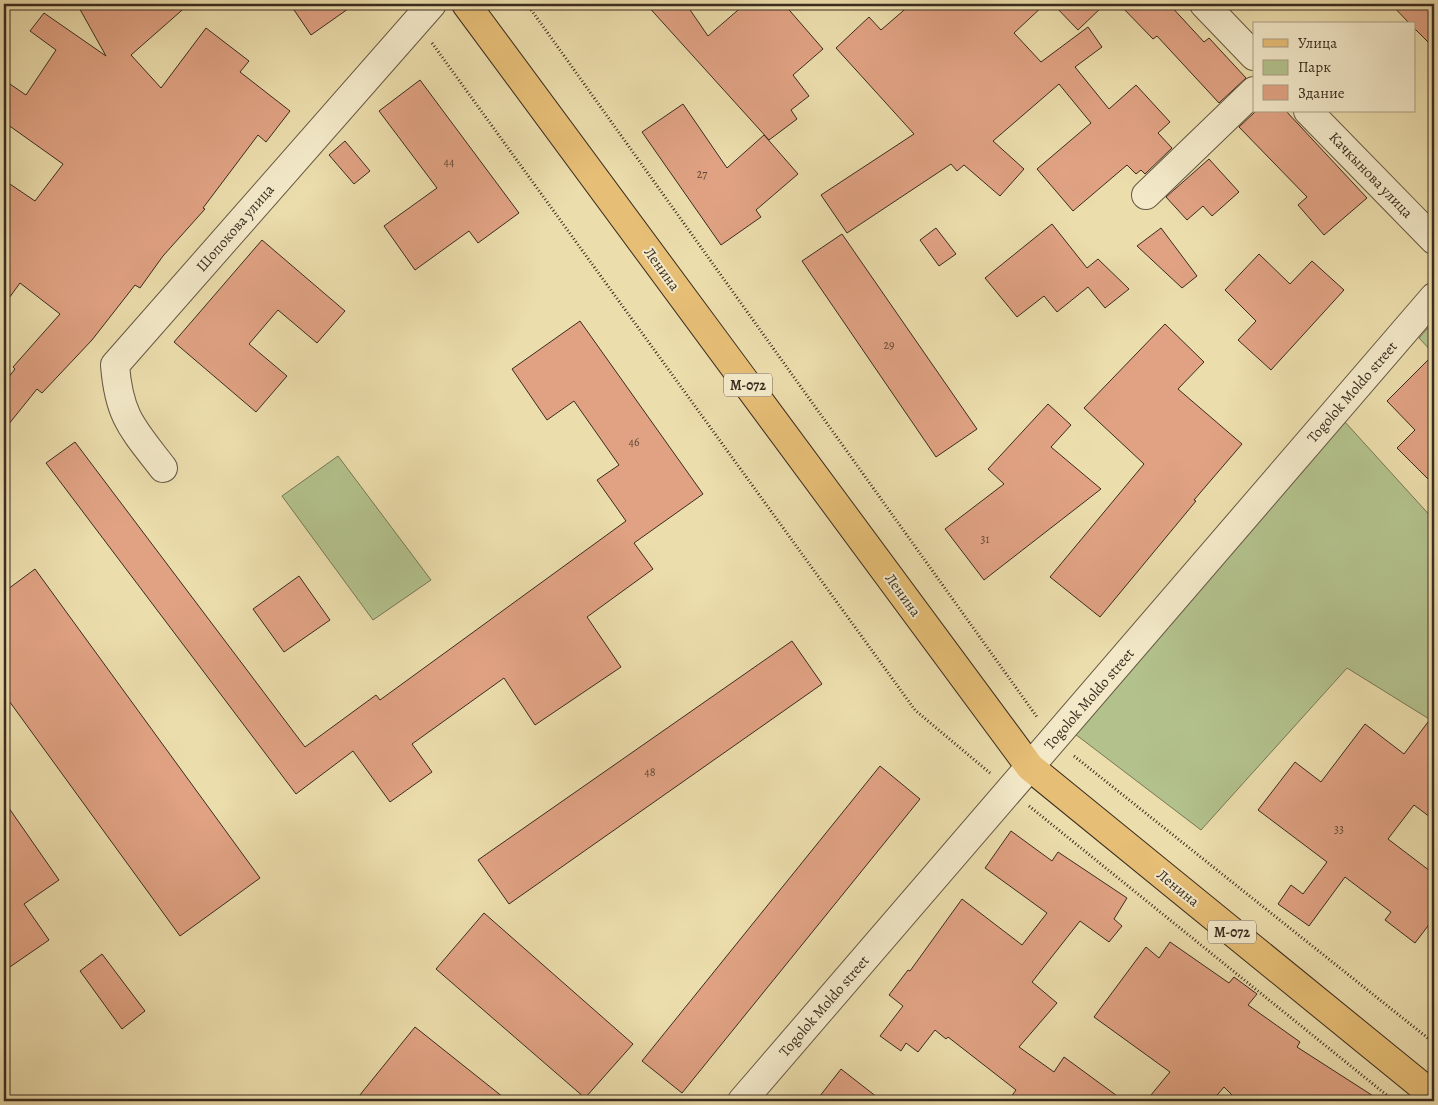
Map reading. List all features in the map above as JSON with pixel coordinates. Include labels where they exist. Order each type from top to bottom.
[{"type":"main road","name":"Ленина","points":[[466,4],[1030,767],[1434,1096]]},
{"type":"street","name":"Шопокова улица","points":[[163,468],[128,422],[117,393],[115,365],[432,4]]},
{"type":"street","points":[[1204,4],[1253,55]]},
{"type":"street","points":[[1146,195],[1253,92]]},
{"type":"street","name":"Качкынова улица","points":[[1309,112],[1434,240]]},
{"type":"street","name":"Togolok Moldo street","points":[[742,1101],[1434,297]]},
{"type":"path","points":[[527,4],[1054,740],[1434,1043]]},
{"type":"green space","points":[[1434,321],[1434,354],[1419,338]]},
{"type":"green space","points":[[1345,422],[1434,520],[1434,722],[1347,668],[1201,830],[1075,734]]},
{"type":"green space","points":[[338,456],[431,580],[373,620],[282,496]]},
{"type":"building","points":[[77,4],[189,4],[131,55],[161,88],[206,28],[249,61],[240,72],[290,111],[266,142],[258,135],[203,208],[205,209],[163,256],[140,288],[135,285],[92,340],[42,393],[37,389],[4,430],[4,383],[15,369],[13,367],[60,314],[20,283],[4,305],[4,180],[35,201],[63,164],[4,122],[4,80],[26,95],[56,50],[30,31],[44,13],[106,56]]},
{"type":"building","points":[[290,4],[355,4],[311,35]]},
{"type":"building","points":[[646,4],[686,4],[708,36],[745,4],[784,4],[823,49],[793,75],[809,96],[791,110],[797,119],[769,140]]},
{"type":"building","points":[[911,4],[1045,4],[1014,33],[1041,62],[1088,27],[1102,47],[1075,67],[1109,109],[1136,85],[1170,122],[1158,133],[1172,148],[1145,174],[1141,170],[1136,174],[1127,165],[1073,211],[1037,169],[1091,123],[1059,84],[993,141],[1024,169],[1000,196],[964,165],[957,171],[951,164],[847,233],[821,195],[914,134],[836,48],[869,17],[881,30]]},
{"type":"building","points":[[1053,4],[1105,4],[1078,30]]},
{"type":"building","points":[[1119,4],[1169,4],[1204,42],[1209,38],[1246,78],[1219,103],[1157,36],[1153,39]]},
{"type":"building","points":[[1391,4],[1434,4],[1434,48],[1416,30],[1416,22],[1408,22]]},
{"type":"building","points":[[420,80],[519,213],[478,243],[469,231],[415,270],[384,226],[437,188],[379,111]]},
{"type":"building","points":[[683,104],[727,168],[764,135],[798,174],[756,210],[761,217],[721,245],[642,132]]},
{"type":"building","points":[[1255,112],[1287,112],[1367,198],[1324,235],[1298,205],[1307,197],[1239,127]]},
{"type":"building","points":[[345,141],[370,171],[354,184],[329,155]]},
{"type":"building","points":[[1209,159],[1239,192],[1212,216],[1203,206],[1187,220],[1166,197]]},
{"type":"building","points":[[1052,224],[1087,268],[1098,259],[1129,289],[1105,308],[1088,287],[1057,312],[1044,296],[1017,317],[985,278]]},
{"type":"building","points":[[936,228],[956,254],[939,266],[920,240]]},
{"type":"building","points":[[1161,228],[1197,276],[1182,288],[1137,246]]},
{"type":"building","points":[[842,234],[977,429],[936,457],[802,261]]},
{"type":"building","points":[[262,240],[345,311],[317,343],[278,310],[249,344],[287,376],[256,412],[174,342]]},
{"type":"building","points":[[1259,254],[1290,284],[1312,261],[1344,290],[1271,370],[1238,340],[1256,321],[1225,290]]},
{"type":"building","points":[[580,321],[703,494],[634,543],[653,569],[587,617],[621,667],[535,725],[504,678],[412,744],[432,772],[390,802],[353,751],[296,794],[46,463],[75,442],[305,747],[376,695],[380,700],[626,521],[597,480],[619,465],[574,401],[547,420],[512,369]]},
{"type":"building","points":[[1165,324],[1204,362],[1178,389],[1242,444],[1194,500],[1196,501],[1100,617],[1050,577],[1144,464],[1084,408]]},
{"type":"building","points":[[1434,354],[1434,485],[1397,448],[1415,430],[1387,401]]},
{"type":"building","points":[[1048,404],[1071,425],[1051,447],[1101,489],[984,580],[945,529],[1004,484],[988,469]]},
{"type":"building","points":[[35,569],[260,878],[180,936],[4,694],[4,592]]},
{"type":"building","points":[[299,576],[330,620],[284,652],[253,609]]},
{"type":"building","points":[[792,641],[822,684],[509,904],[478,860]]},
{"type":"building","points":[[1434,714],[1434,820],[1414,805],[1388,839],[1434,874],[1434,918],[1415,943],[1385,920],[1391,912],[1345,877],[1309,926],[1278,904],[1291,885],[1303,894],[1327,862],[1258,810],[1295,762],[1321,782],[1365,724],[1404,754]]},
{"type":"building","points":[[880,766],[920,799],[682,1093],[642,1061]]},
{"type":"building","points":[[4,801],[59,880],[24,904],[49,940],[4,971]]},
{"type":"building","points":[[1011,831],[1052,861],[1058,852],[1127,898],[1114,919],[1122,926],[1109,942],[1080,921],[1032,982],[1057,1003],[1019,1047],[1054,1072],[1064,1057],[1124,1101],[1008,1101],[1016,1090],[948,1037],[946,1039],[935,1030],[918,1052],[906,1043],[901,1051],[880,1036],[903,1006],[889,995],[908,970],[910,971],[962,899],[1022,945],[1047,913],[985,868]]},
{"type":"building","points":[[484,913],[633,1044],[585,1098],[436,969]]},
{"type":"building","points":[[1170,942],[1229,983],[1234,977],[1257,994],[1248,1005],[1300,1042],[1297,1047],[1381,1101],[1238,1101],[1224,1087],[1212,1101],[1146,1101],[1170,1072],[1094,1017],[1146,947],[1159,958]]},
{"type":"building","points":[[102,954],[145,1011],[122,1029],[80,971]]},
{"type":"building","points":[[415,1027],[508,1101],[355,1101]]},
{"type":"building","points":[[841,1069],[882,1101],[816,1101]]}]
